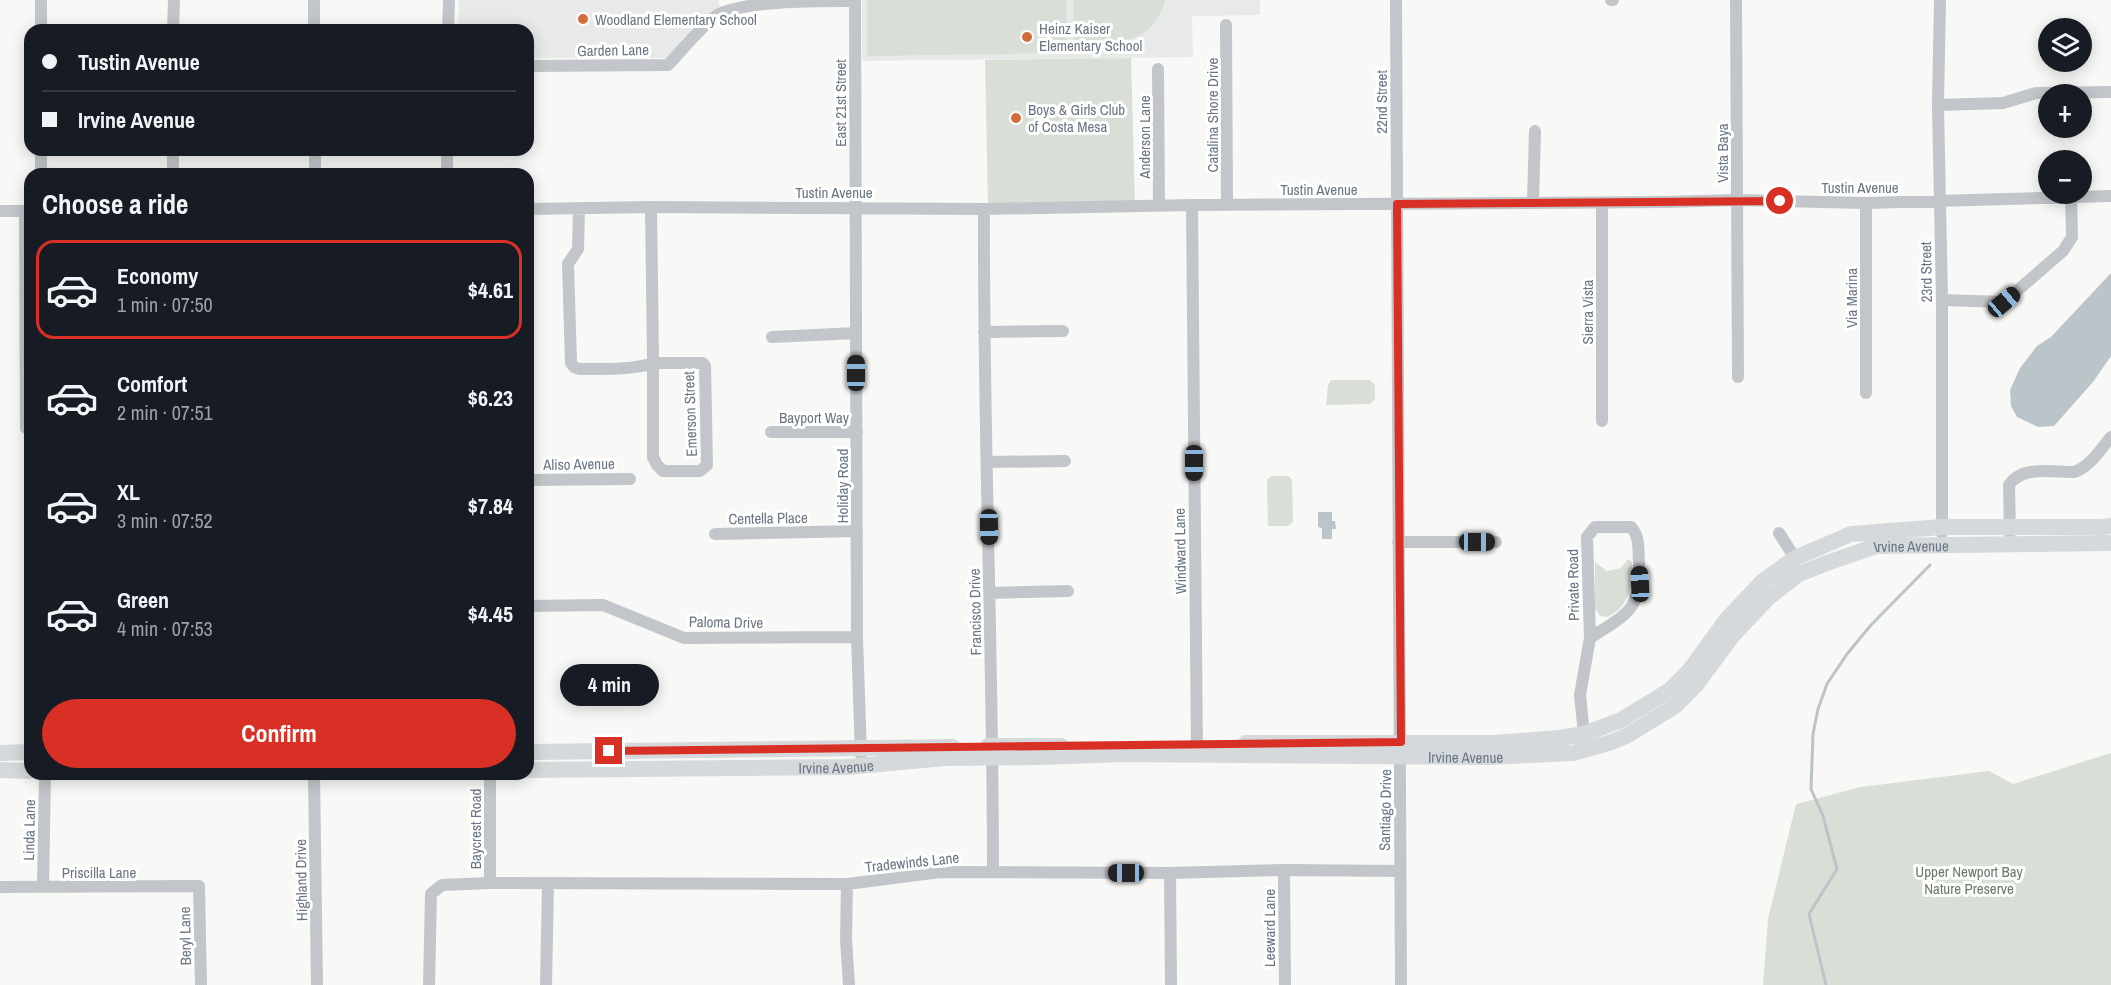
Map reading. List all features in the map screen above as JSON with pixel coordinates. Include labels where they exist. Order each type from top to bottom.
[{"type":"main road","name":"Irvine Avenue","points":[[1401,749],[1514,757],[1587,750],[1620,739],[1653,721],[1675,705],[1696,686],[1751,614],[1799,574],[1876,546],[1942,544],[2111,526]]},
{"type":"main road","name":"Irvine Avenue","points":[[534,752],[861,748],[993,752],[1401,749],[1560,738],[1584,734],[1621,720],[1670,690],[1690,670],[1745,598],[1763,581],[1795,558],[1851,534],[1942,527],[2010,536],[2111,543]]},
{"type":"main road","points":[[1514,757],[1529,749],[1576,744],[1584,734]]},
{"type":"main road","points":[[0,753],[24,752]]},
{"type":"main road","name":"Irvine Avenue","points":[[534,770],[861,766],[993,752]]},
{"type":"main road","points":[[0,770],[24,771]]},
{"type":"street","points":[[41,0],[41,24]]},
{"type":"street","points":[[173,24],[174,0]]},
{"type":"street","points":[[314,0],[314,24]]},
{"type":"street","points":[[448,24],[449,0]]},
{"type":"street","name":"Garden Lane","points":[[534,66],[668,65],[718,15],[742,4],[771,0],[855,1]]},
{"type":"street","name":"22nd Street","points":[[1396,0],[1397,204]]},
{"type":"street","name":"Vista Baya","points":[[1736,0],[1738,377]]},
{"type":"street","name":"23rd Street","points":[[1940,0],[1938,105],[1942,300],[1942,544]]},
{"type":"street","name":"East 21st Street","points":[[855,1],[855,207]]},
{"type":"street","name":"Catalina Shore Drive","points":[[1226,25],[1227,205]]},
{"type":"street","name":"Anderson Lane","points":[[1158,69],[1159,205]]},
{"type":"street","points":[[1938,105],[2003,103],[2036,93],[2111,93]]},
{"type":"street","points":[[1533,202],[1535,131]]},
{"type":"street","name":"Tustin Avenue","points":[[2092,196],[2111,196]]},
{"type":"street","name":"Tustin Avenue","points":[[534,209],[984,208],[1737,200],[1866,203],[2038,197]]},
{"type":"street","name":"Sierra Vista","points":[[1602,203],[1602,421]]},
{"type":"street","name":"Via Marina","points":[[1866,203],[1866,393]]},
{"type":"street","name":"Santiago Drive","points":[[1397,204],[1401,985]]},
{"type":"street","points":[[1942,300],[2004,302],[2064,251],[2072,237],[2071,204]]},
{"type":"street","name":"Windward Lane","points":[[1192,205],[1197,749]]},
{"type":"street","name":"Emerson Street","points":[[651,207],[653,456],[663,471],[700,471],[706,465],[705,366],[701,363],[653,361]]},
{"type":"street","name":"Holiday Road","points":[[855,207],[857,637],[861,766]]},
{"type":"street","points":[[579,208],[578,249],[568,264],[571,363],[579,369],[638,368],[653,361]]},
{"type":"street","name":"Francisco Drive","points":[[984,208],[993,872]]},
{"type":"street","points":[[0,211],[24,211]]},
{"type":"street","points":[[984,332],[1064,331]]},
{"type":"street","points":[[772,337],[856,333]]},
{"type":"street","name":"Bayport Way","points":[[771,432],[856,432]]},
{"type":"street","points":[[2010,536],[2009,485],[2017,476],[2024,472],[2082,470],[2111,437]]},
{"type":"street","points":[[988,462],[1065,461]]},
{"type":"street","name":"Aliso Avenue","points":[[534,480],[630,479]]},
{"type":"street","name":"Private Road","points":[[1584,734],[1580,696],[1590,638],[1587,537],[1595,527],[1631,527],[1638,535],[1640,584],[1636,600],[1629,611],[1590,638]]},
{"type":"street","name":"Centella Place","points":[[715,534],[857,531]]},
{"type":"street","points":[[1779,533],[1795,558]]},
{"type":"street","points":[[1398,542],[1496,542]]},
{"type":"street","points":[[990,593],[1068,591]]},
{"type":"street","name":"Paloma Drive","points":[[534,606],[603,605],[684,638],[857,637]]},
{"type":"street","name":"Linda Lane","points":[[43,887],[45,780]]},
{"type":"street","name":"Highland Drive","points":[[314,780],[317,985]]},
{"type":"street","name":"Baycrest Road","points":[[490,780],[490,883]]},
{"type":"street","name":"Leeward Lane","points":[[1284,870],[1285,985]]},
{"type":"street","name":"Tradewinds Lane","points":[[429,985],[431,894],[442,885],[490,883],[548,885],[847,884],[940,872],[1400,871]]},
{"type":"street","points":[[1170,873],[1171,985]]},
{"type":"street","points":[[847,884],[846,939],[849,985]]},
{"type":"street","points":[[546,985],[548,885]]},
{"type":"street","name":"Priscilla Lane","points":[[0,887],[199,886]]},
{"type":"street","name":"Beryl Lane","points":[[199,886],[201,985]]},
{"type":"shaded area","name":"Woodland Elementary School","points":[[459,0],[719,0],[719,8],[666,58],[534,58],[534,24],[458,24]]},
{"type":"shaded area","name":"Heinz Kaiser Elementary School","points":[[862,0],[1260,0],[1260,15],[1192,16],[1193,57],[862,61]]},
{"type":"shaded area","points":[[2111,273],[2111,356],[2093,382],[2054,426],[2038,427],[2017,417],[2011,406],[2010,390],[2020,368],[2037,346],[2051,337]]},
{"type":"shaded area","points":[[1318,512],[1332,512],[1332,521],[1335,521],[1336,529],[1332,529],[1332,539],[1322,539],[1322,528],[1318,527]]},
{"type":"green space","points":[[867,0],[1066,0],[1067,53],[867,56]]},
{"type":"green space","points":[[1073,0],[1165,0],[1159,16],[1142,34],[1118,41],[1074,45]]},
{"type":"green space","points":[[1131,58],[1135,205],[988,208],[985,60]]},
{"type":"green space","points":[[1331,380],[1370,380],[1375,385],[1375,399],[1370,404],[1326,405],[1328,385]]},
{"type":"green space","points":[[1271,476],[1289,476],[1292,480],[1293,522],[1288,526],[1268,526],[1267,480]]},
{"type":"green space","points":[[1628,559],[1632,562],[1631,579],[1625,601],[1615,613],[1607,617],[1600,616],[1595,608],[1595,562],[1607,571],[1621,568]]},
{"type":"green space","name":"Upper Newport Bay Nature Preserve","points":[[2111,753],[2111,985],[1763,985],[1768,919],[1796,804],[1861,787],[1989,771],[2013,784]]},
{"type":"waterway","points":[[1826,985],[1809,914],[1837,869],[1823,816],[1811,789],[1813,734],[1818,709],[1827,684],[1847,654],[1871,625],[1930,565]]},
{"type":"place","name":"Woodland Elementary School","points":[[583,19]]},
{"type":"place","name":"Heinz Kaiser Elementary School","points":[[1027,37]]},
{"type":"place","name":"Boys & Girls Club of Costa Mesa","points":[[1016,118]]},
{"type":"route","points":[[609,751],[1401,742],[1397,204],[1780,201]]}]
